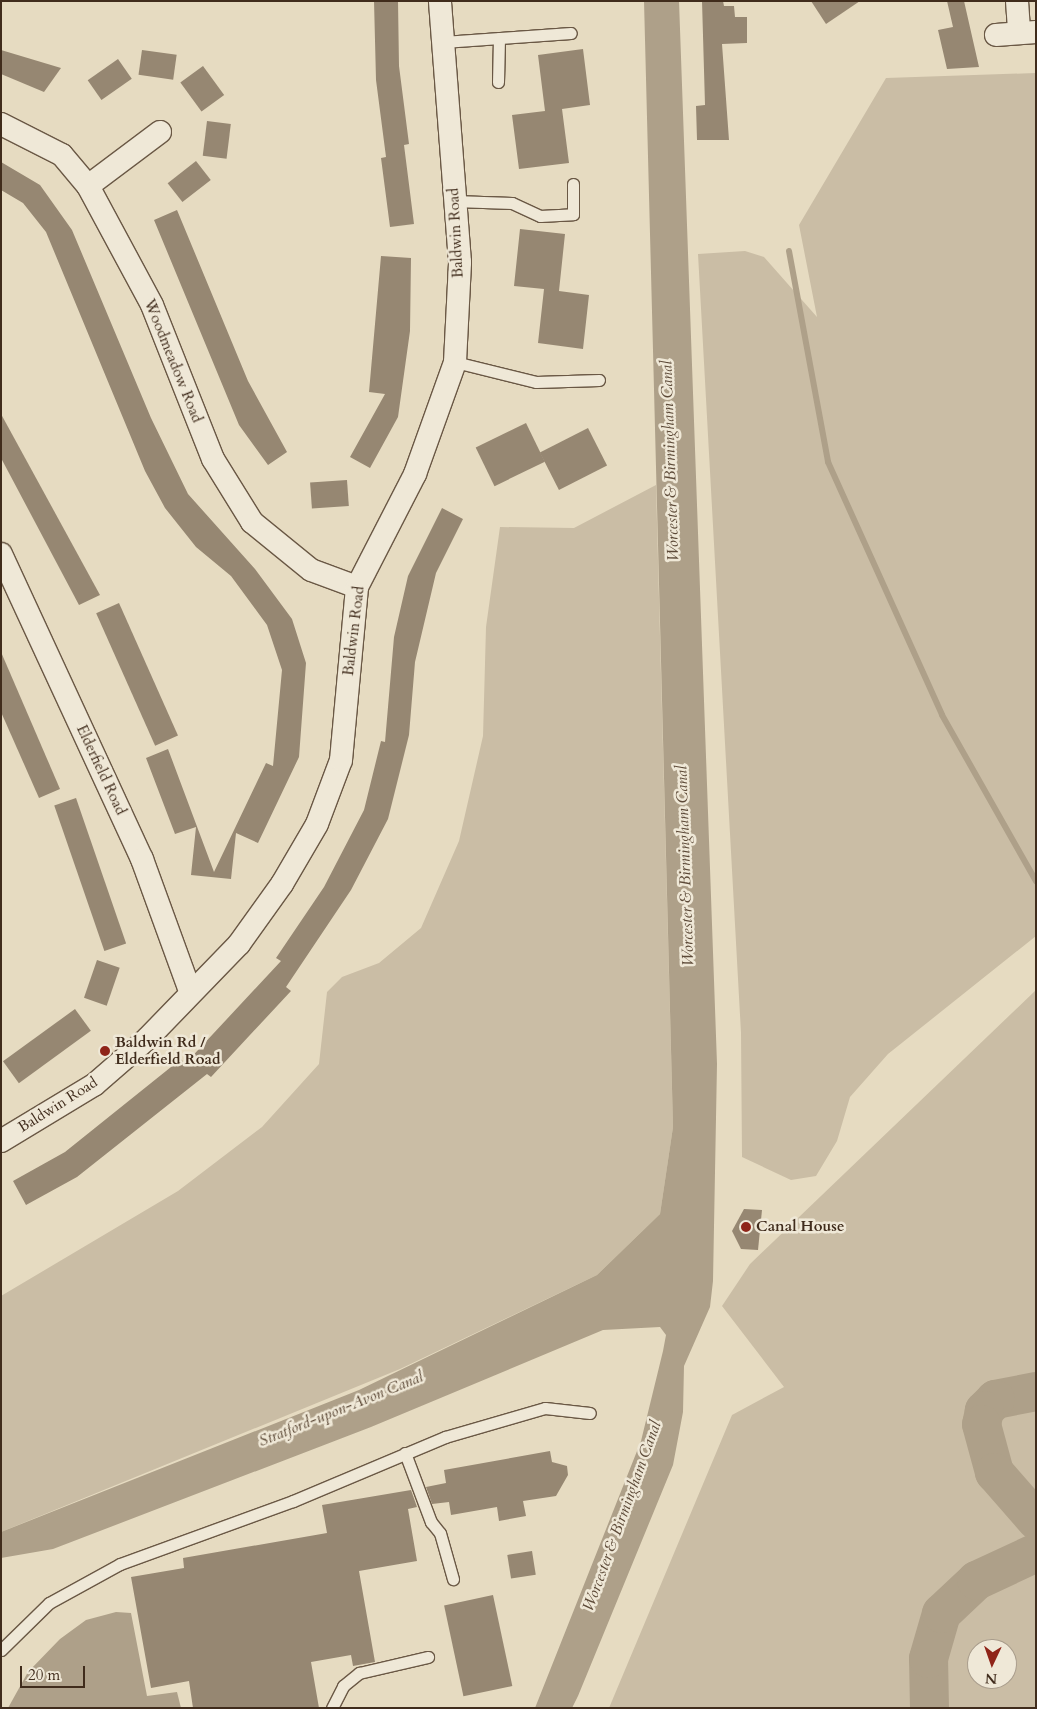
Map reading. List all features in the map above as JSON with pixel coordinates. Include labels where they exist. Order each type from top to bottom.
[{"type":"street","name":"Baldwin Road","points":[[1,1141],[94,1085],[148,1038],[190,991],[239,944],[282,884],[316,824],[341,760],[357,587],[415,474],[455,362],[460,262],[440,1]]},
{"type":"street","points":[[996,35],[1027,32],[1018,1]]},
{"type":"street","name":"Woodmeadow Road","points":[[1,124],[62,155],[88,186],[152,305],[213,460],[252,522],[311,570],[357,587]]},
{"type":"street","points":[[88,186],[160,132]]},
{"type":"street","name":"Elderfield Road","points":[[1,554],[142,859],[190,991]]},
{"type":"lane","points":[[443,42],[571,33]]},
{"type":"lane","points":[[498,82],[499,38]]},
{"type":"lane","points":[[454,202],[512,203],[540,216],[573,214],[572,184]]},
{"type":"lane","points":[[455,362],[536,382],[599,380]]},
{"type":"lane","points":[[1,1650],[49,1603],[120,1564],[293,1501],[405,1453],[545,1408],[590,1413]]},
{"type":"lane","points":[[405,1453],[431,1522],[440,1533],[452,1579]]},
{"type":"lane","points":[[332,1708],[343,1686],[359,1673],[428,1657]]},
{"type":"shaded area","points":[[1036,73],[1036,936],[888,1054],[850,1097],[837,1141],[816,1176],[791,1180],[742,1157],[741,1033],[698,254],[745,251],[764,257],[817,317],[799,225],[886,78]]},
{"type":"shaded area","points":[[656,485],[673,1127],[660,1214],[597,1275],[400,1369],[1,1532],[1,1296],[178,1191],[262,1127],[319,1064],[327,992],[342,977],[379,963],[421,928],[459,841],[483,736],[486,627],[500,527],[574,528]]},
{"type":"shaded area","points":[[1036,990],[1036,1708],[609,1708],[732,1415],[784,1387],[722,1306],[750,1264]]},
{"type":"water","points":[[644,1],[679,1],[717,1064],[713,1281],[710,1307],[684,1366],[683,1412],[673,1465],[578,1696],[572,1708],[535,1708],[641,1441],[666,1335],[660,1327],[603,1330],[371,1427],[53,1549],[1,1558],[1,1532],[359,1390],[597,1275],[660,1214],[673,1127]]},
{"type":"water","points":[[116,1612],[131,1613],[147,1696],[177,1692],[181,1708],[8,1708],[28,1672],[60,1639],[86,1620]]},
{"type":"building","points":[[374,1],[398,1],[399,66],[409,144],[404,145],[414,224],[390,227],[381,158],[386,157],[376,80]]},
{"type":"building","points":[[702,1],[723,1],[724,6],[734,6],[735,17],[747,17],[747,43],[722,44],[729,140],[697,140],[696,106],[705,105]]},
{"type":"building","points":[[811,1],[860,1],[826,24]]},
{"type":"building","points":[[947,1],[964,1],[979,67],[947,69],[938,30],[953,27]]},
{"type":"building","points":[[583,49],[590,105],[562,109],[569,163],[519,169],[512,115],[545,111],[538,55]]},
{"type":"building","points":[[1,50],[61,68],[44,92],[1,74]]},
{"type":"building","points":[[142,50],[177,55],[173,80],[139,75]]},
{"type":"building","points":[[118,59],[132,79],[101,100],[88,80]]},
{"type":"building","points":[[203,66],[224,95],[202,112],[180,82]]},
{"type":"building","points":[[207,121],[231,124],[227,159],[203,156]]},
{"type":"building","points":[[196,161],[211,180],[182,202],[168,183]]},
{"type":"building","points":[[1,162],[40,185],[72,230],[151,418],[188,494],[255,569],[292,619],[306,663],[299,757],[258,843],[236,833],[231,879],[191,875],[196,827],[175,834],[146,758],[168,749],[214,872],[266,763],[273,766],[282,670],[267,625],[231,576],[196,547],[165,508],[145,471],[46,232],[23,203],[1,190]]},
{"type":"building","points":[[177,210],[248,381],[287,452],[268,465],[239,425],[154,220]]},
{"type":"building","points":[[520,229],[565,234],[559,291],[589,295],[583,349],[538,343],[544,289],[514,286]]},
{"type":"building","points":[[381,256],[411,258],[410,331],[398,417],[370,468],[350,457],[385,394],[369,392]]},
{"type":"building","points":[[1,414],[100,595],[79,605],[1,458]]},
{"type":"building","points":[[526,423],[545,462],[495,486],[476,448]]},
{"type":"building","points":[[588,428],[607,465],[559,490],[540,453]]},
{"type":"building","points":[[347,480],[349,506],[312,509],[310,483]]},
{"type":"building","points":[[442,508],[463,519],[436,573],[415,662],[409,735],[388,819],[351,890],[286,987],[291,991],[211,1077],[207,1074],[77,1177],[26,1205],[13,1181],[65,1152],[181,1059],[185,1064],[281,961],[276,958],[324,887],[364,810],[381,741],[385,742],[394,637],[408,576]]},
{"type":"building","points":[[119,603],[178,735],[155,746],[96,613]]},
{"type":"building","points":[[1,652],[60,789],[39,798],[1,712]]},
{"type":"building","points":[[76,798],[126,944],[104,951],[54,805]]},
{"type":"building","points":[[97,960],[120,968],[107,1006],[84,998]]},
{"type":"building","points":[[75,1009],[91,1031],[19,1083],[3,1061]]},
{"type":"building","name":"Canal House","points":[[744,1209],[762,1210],[758,1250],[741,1249],[732,1231]]},
{"type":"building","points":[[550,1451],[552,1462],[567,1466],[568,1475],[556,1496],[523,1501],[526,1516],[499,1521],[497,1507],[451,1515],[449,1502],[432,1504],[426,1487],[446,1483],[444,1470]]},
{"type":"building","points":[[411,1490],[417,1507],[408,1509],[417,1561],[359,1571],[375,1662],[353,1666],[351,1655],[311,1662],[319,1708],[193,1708],[189,1681],[151,1688],[131,1577],[184,1568],[183,1558],[327,1533],[322,1505]]},
{"type":"building","points":[[532,1551],[536,1575],[511,1579],[507,1555]]},
{"type":"building","points":[[493,1595],[512,1686],[463,1696],[444,1605]]},
{"type":"waterway","points":[[789,251],[828,462],[942,715],[1036,881]]},
{"type":"waterway","points":[[1036,1391],[995,1399],[984,1410],[981,1424],[994,1472],[1036,1520]]},
{"type":"waterway","points":[[929,1708],[928,1658],[941,1613],[976,1580],[1036,1552]]},
{"type":"place","name":"Baldwin Rd / Elderfield Road","points":[[105,1051]]},
{"type":"place","name":"Canal House","points":[[746,1227]]},
{"type":"water label","name":"Worcester & Birmingham Canal","points":[[670,461]]},
{"type":"water label","name":"Worcester & Birmingham Canal","points":[[685,866]]},
{"type":"water label","name":"Stratford-upon-Avon Canal","points":[[341,1409]]},
{"type":"water label","name":"Worcester & Birmingham Canal","points":[[622,1516]]}]
